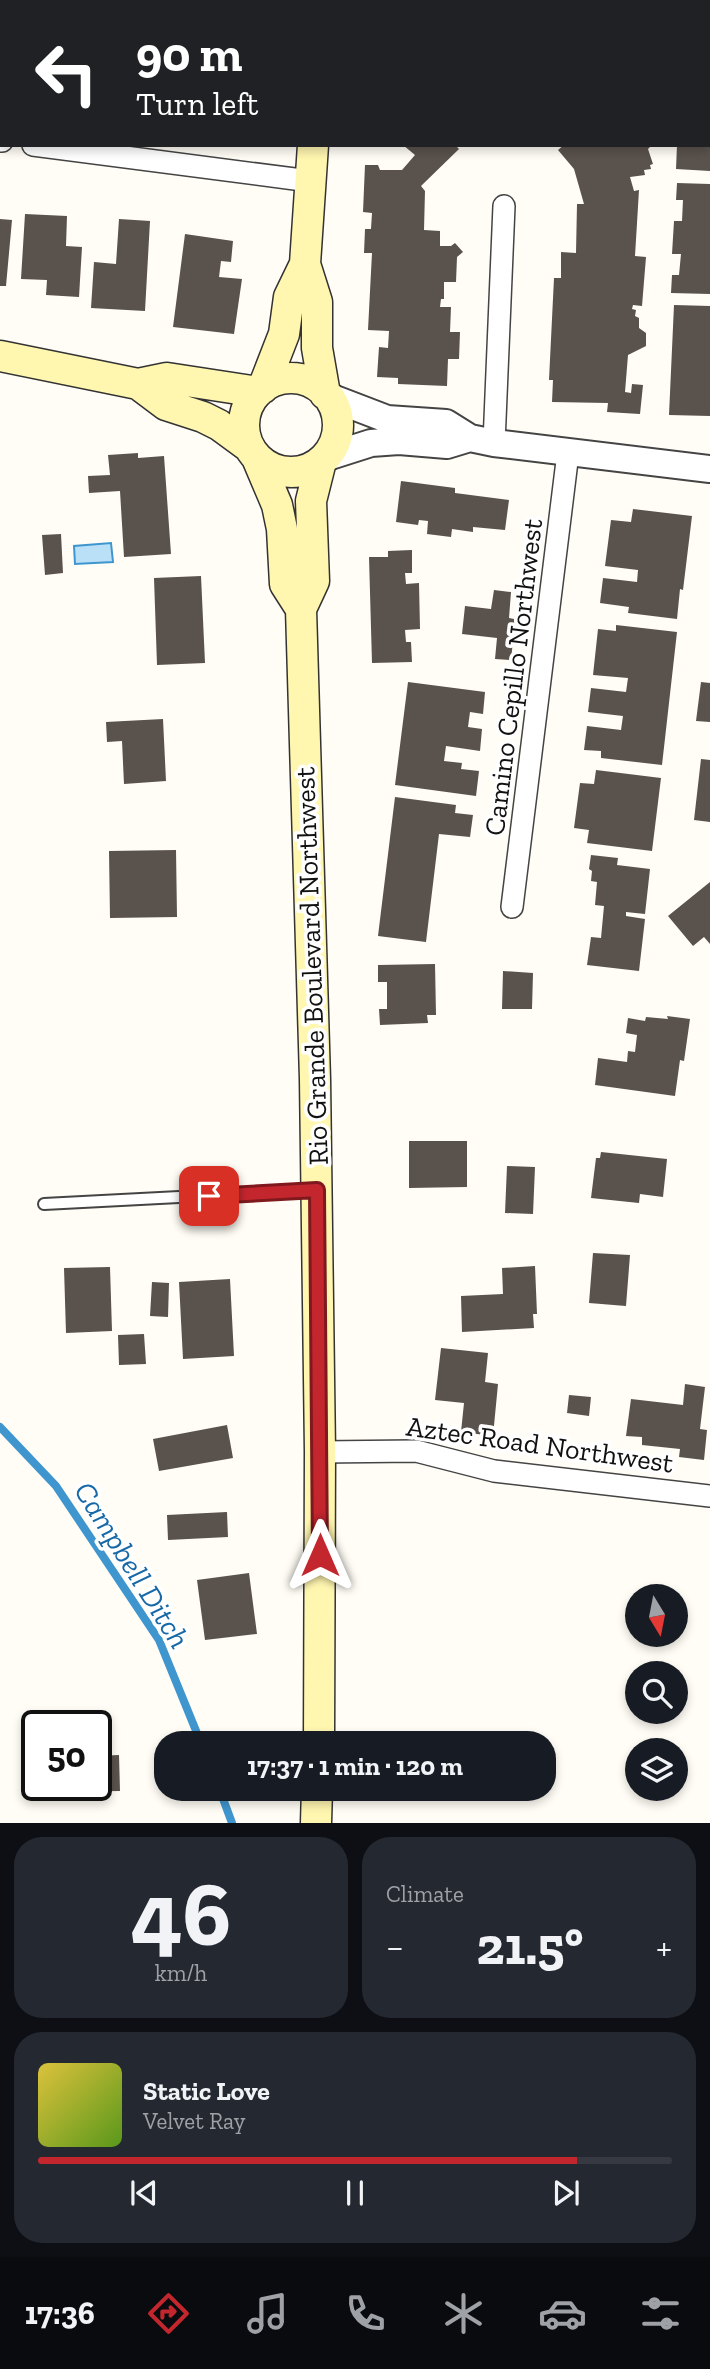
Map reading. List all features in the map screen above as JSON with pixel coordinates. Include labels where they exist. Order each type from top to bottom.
[{"type":"main road","points":[[313,147],[305,264],[317,302],[317,348],[326,395]]},
{"type":"main road","points":[[300,609],[285,584],[282,529],[277,505],[253,453],[244,424],[246,412],[261,390],[284,334],[289,297],[305,264]]},
{"type":"main road","points":[[0,356],[138,384],[167,378],[261,390],[275,382],[302,380],[314,385],[326,395],[334,407],[337,434],[323,460],[311,501],[314,581],[300,609]]},
{"type":"main road","points":[[138,384],[166,405],[211,421],[268,467],[281,471],[302,470],[323,460]]},
{"type":"main road","name":"Rio Grande Boulevard Northwest","points":[[300,609],[317,1190],[320,1452],[318,1731]]},
{"type":"main road","points":[[316,1823],[317,1801]]},
{"type":"street","points":[[48,147],[310,181]]},
{"type":"street","points":[[482,441],[504,206]]},
{"type":"street","points":[[326,395],[387,419],[446,423],[482,441]]},
{"type":"street","points":[[323,460],[371,443],[399,441],[447,445],[482,441],[710,469]]},
{"type":"street","name":"Camino Cepillo Northwest","points":[[512,907],[568,453]]},
{"type":"street","name":"Aztec Road Northwest","points":[[320,1452],[416,1451],[494,1471],[710,1496]]},
{"type":"lane","points":[[44,1204],[317,1190]]},
{"type":"water","points":[[111,543],[113,562],[75,564],[74,546]]},
{"type":"building","points":[[405,147],[459,149],[421,186],[425,191],[424,230],[440,231],[440,246],[451,246],[455,243],[463,252],[457,257],[456,282],[444,282],[444,299],[441,299],[440,307],[451,307],[450,332],[460,332],[459,359],[448,359],[447,386],[398,384],[398,378],[377,377],[379,347],[388,348],[389,331],[368,330],[372,253],[364,253],[365,229],[371,229],[372,213],[363,212],[365,165],[378,165],[380,170],[402,170],[415,155]]},
{"type":"building","points":[[562,147],[650,147],[648,149],[653,164],[650,165],[651,169],[644,170],[645,175],[630,177],[634,191],[639,190],[635,256],[646,257],[642,306],[633,305],[632,309],[636,310],[635,316],[639,318],[639,328],[646,333],[646,346],[628,355],[625,392],[631,393],[632,384],[643,385],[640,414],[607,412],[608,403],[552,402],[553,380],[549,380],[554,278],[561,278],[561,252],[576,253],[577,204],[584,204],[574,169],[558,150]]},
{"type":"building","points":[[677,147],[710,147],[710,171],[676,169]]},
{"type":"building","points":[[677,183],[710,184],[710,294],[671,293],[672,275],[679,275],[681,254],[672,254],[674,221],[682,221],[683,200],[676,200]]},
{"type":"building","points":[[25,214],[67,216],[66,246],[82,247],[79,297],[46,295],[47,280],[21,279]]},
{"type":"building","points":[[0,219],[12,220],[6,286],[0,286]]},
{"type":"building","points":[[119,219],[150,221],[145,311],[91,308],[94,262],[116,264]]},
{"type":"building","points":[[185,234],[233,241],[231,262],[221,261],[219,277],[242,279],[234,334],[173,327]]},
{"type":"building","points":[[674,305],[710,306],[710,416],[669,415]]},
{"type":"building","points":[[138,453],[138,458],[164,456],[171,554],[124,557],[120,491],[89,493],[88,476],[110,475],[108,455]]},
{"type":"building","points":[[401,481],[455,488],[455,493],[509,500],[505,530],[473,527],[473,532],[452,529],[451,537],[427,534],[428,521],[419,520],[418,525],[396,522]]},
{"type":"building","points":[[633,509],[692,516],[677,619],[628,613],[629,607],[600,603],[603,578],[637,582],[638,570],[605,566],[611,520],[631,522]]},
{"type":"building","points":[[61,534],[63,573],[45,575],[42,535]]},
{"type":"building","points":[[412,550],[412,573],[405,573],[406,584],[419,583],[420,629],[405,630],[406,642],[411,642],[412,662],[372,663],[369,557],[388,557],[388,551]]},
{"type":"building","points":[[201,576],[205,663],[157,665],[154,578]]},
{"type":"building","points":[[494,590],[511,592],[509,618],[519,620],[511,660],[495,659],[497,638],[462,634],[465,606],[491,609]]},
{"type":"building","points":[[616,625],[677,632],[662,765],[601,758],[601,751],[584,750],[587,726],[621,730],[623,716],[588,712],[591,688],[626,692],[628,678],[593,675],[598,629],[616,631]]},
{"type":"building","points":[[408,682],[485,692],[483,714],[470,712],[468,727],[482,729],[480,751],[446,746],[444,761],[462,763],[461,769],[479,771],[476,796],[395,785]]},
{"type":"building","points":[[701,682],[710,683],[710,722],[696,721]]},
{"type":"building","points":[[163,719],[166,781],[124,784],[122,741],[107,742],[106,722]]},
{"type":"building","points":[[701,759],[710,760],[710,822],[694,820]]},
{"type":"building","points":[[596,770],[661,778],[652,851],[587,843],[589,830],[574,828],[580,783],[594,784]]},
{"type":"building","points":[[395,797],[456,805],[455,813],[473,815],[470,837],[439,834],[426,942],[378,936]]},
{"type":"building","points":[[176,850],[177,917],[110,918],[109,851]]},
{"type":"building","points":[[591,855],[618,858],[617,865],[650,869],[645,914],[626,912],[626,916],[645,919],[639,971],[587,965],[591,937],[601,938],[604,906],[595,905],[597,882],[591,881]]},
{"type":"building","points":[[710,882],[710,944],[704,937],[693,946],[668,916]]},
{"type":"building","points":[[435,964],[436,1015],[427,1015],[428,1023],[380,1025],[379,1009],[387,1009],[387,982],[378,982],[378,965]]},
{"type":"building","points":[[503,971],[533,973],[532,1009],[502,1009]]},
{"type":"building","points":[[667,1016],[690,1019],[684,1061],[680,1060],[675,1096],[595,1085],[598,1058],[627,1062],[628,1051],[635,1052],[637,1035],[626,1033],[628,1018],[645,1021],[646,1017],[668,1019]]},
{"type":"building","points":[[409,1141],[467,1141],[467,1187],[409,1188]]},
{"type":"building","points":[[601,1152],[667,1159],[663,1197],[640,1194],[639,1203],[591,1198],[596,1158],[600,1158]]},
{"type":"building","points":[[507,1166],[535,1167],[533,1214],[505,1213]]},
{"type":"building","points":[[593,1253],[630,1255],[626,1306],[589,1303]]},
{"type":"building","points":[[535,1266],[537,1314],[533,1314],[534,1328],[462,1332],[461,1296],[503,1294],[502,1268]]},
{"type":"building","points":[[110,1267],[112,1331],[66,1333],[64,1268]]},
{"type":"building","points":[[230,1279],[234,1356],[183,1359],[179,1282]]},
{"type":"building","points":[[152,1282],[169,1283],[168,1317],[150,1316]]},
{"type":"building","points":[[144,1334],[146,1364],[119,1365],[118,1335]]},
{"type":"building","points":[[441,1348],[488,1353],[485,1382],[498,1384],[493,1436],[461,1432],[464,1403],[435,1400]]},
{"type":"building","points":[[685,1384],[705,1387],[700,1429],[707,1430],[704,1460],[679,1457],[680,1449],[642,1445],[642,1437],[626,1436],[631,1399],[683,1405]]},
{"type":"building","points":[[569,1395],[591,1397],[589,1416],[567,1413]]},
{"type":"building","points":[[227,1425],[233,1458],[159,1471],[153,1439]]},
{"type":"building","points":[[227,1512],[228,1537],[168,1540],[167,1515]]},
{"type":"building","points":[[249,1573],[257,1634],[205,1640],[197,1580]]},
{"type":"building","points":[[112,1755],[119,1755],[120,1791],[112,1791]]},
{"type":"waterway","name":"Campbell Ditch","points":[[0,1427],[56,1486],[159,1640],[196,1731]]},
{"type":"waterway","name":"Campbell Ditch","points":[[224,1801],[232,1823]]},
{"type":"route","points":[[209,1196],[317,1190],[320,1555]]}]
